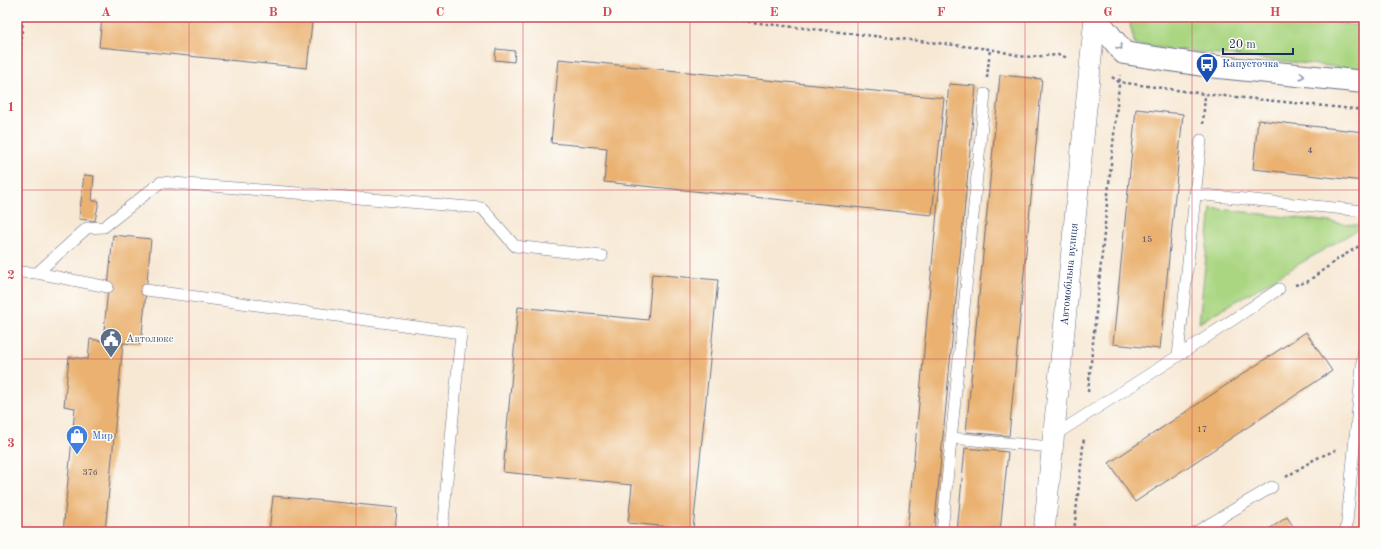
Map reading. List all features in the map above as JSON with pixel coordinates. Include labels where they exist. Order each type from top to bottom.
[{"type":"main road","points":[[1095,17],[1124,53],[1209,66],[1364,82]]},
{"type":"street","name":"Автомобільна вулиця","points":[[1044,532],[1095,17]]},
{"type":"lane","points":[[942,532],[986,94]]},
{"type":"lane","points":[[1178,356],[1202,140]]},
{"type":"lane","points":[[37,273],[87,228],[104,227],[161,182],[482,208],[515,246],[602,256]]},
{"type":"lane","points":[[1195,194],[1364,211]]},
{"type":"lane","points":[[17,272],[37,273],[108,287]]},
{"type":"lane","points":[[951,438],[1053,442],[1086,415],[1279,289]]},
{"type":"lane","points":[[146,290],[461,332],[442,532]]},
{"type":"lane","points":[[1346,532],[1364,344]]},
{"type":"lane","points":[[1196,532],[1272,487]]},
{"type":"path","points":[[17,93],[23,17]]},
{"type":"path","points":[[706,17],[990,49],[1025,57],[1058,55],[1090,63],[1119,82],[1205,94],[1364,110]]},
{"type":"path","points":[[986,94],[990,49]]},
{"type":"path","points":[[1074,532],[1119,82]]},
{"type":"path","points":[[1202,140],[1205,94]]},
{"type":"path","points":[[1279,289],[1308,282],[1338,259],[1364,243]]},
{"type":"path","points":[[1272,487],[1315,459],[1355,442]]},
{"type":"green space","points":[[1133,17],[1284,17],[1364,26],[1364,70],[1135,45],[1130,25]]},
{"type":"green space","points":[[1211,208],[1364,226],[1199,323]]},
{"type":"building","points":[[102,17],[256,17],[312,23],[307,68],[99,47]]},
{"type":"building","points":[[496,49],[515,51],[514,62],[495,60]]},
{"type":"building","points":[[559,59],[944,98],[932,215],[604,182],[607,148],[551,143]]},
{"type":"building","points":[[1000,75],[1042,79],[1009,436],[966,432]]},
{"type":"building","points":[[949,84],[976,86],[934,532],[907,532]]},
{"type":"building","points":[[1136,109],[1183,114],[1160,349],[1113,344]]},
{"type":"building","points":[[1258,120],[1364,132],[1364,181],[1253,169]]},
{"type":"building","points":[[84,175],[94,176],[92,201],[99,201],[95,221],[79,219]]},
{"type":"building","points":[[113,235],[151,239],[141,344],[123,343],[105,532],[63,532],[75,408],[64,406],[69,357],[88,359],[90,339],[103,341]]},
{"type":"building","points":[[652,274],[718,280],[693,529],[628,523],[632,485],[503,472],[518,307],[648,320]]},
{"type":"building","points":[[1306,332],[1332,371],[1135,502],[1109,463]]},
{"type":"building","points":[[965,448],[1008,452],[1000,532],[957,532]]},
{"type":"building","points":[[273,496],[397,508],[395,532],[269,532]]},
{"type":"building","points":[[1287,517],[1297,532],[1265,532]]},
{"type":"place","name":"Капусточка","points":[[1207,84]]},
{"type":"place","name":"Автолюкс","points":[[111,358]]},
{"type":"place","name":"Мир","points":[[77,456]]}]
